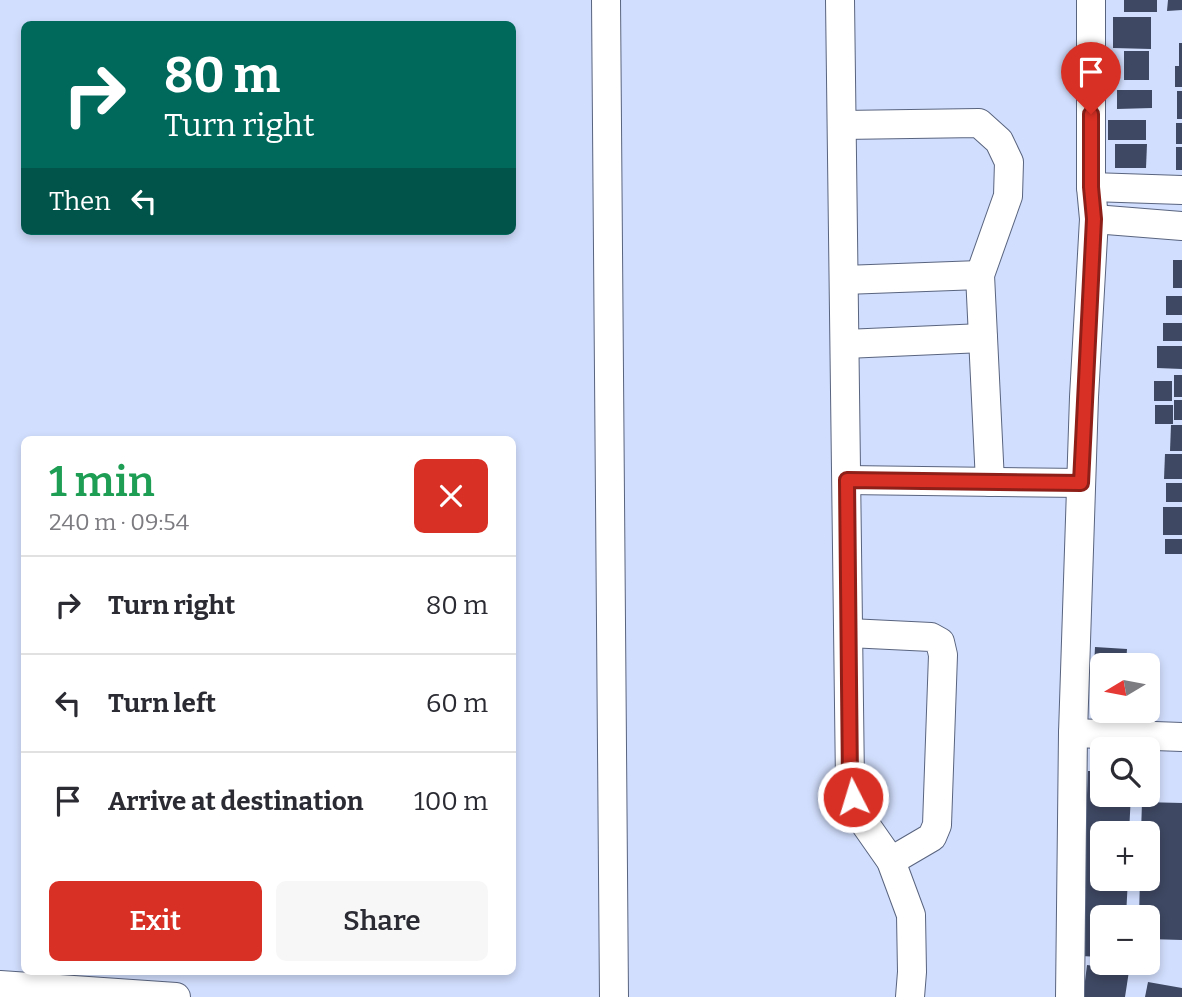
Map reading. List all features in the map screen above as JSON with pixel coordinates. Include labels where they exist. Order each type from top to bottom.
[{"type":"street","points":[[606,0],[614,997]]},
{"type":"street","points":[[840,0],[850,783],[856,811],[891,860],[911,915],[910,997]]},
{"type":"street","points":[[1070,997],[1073,733],[1081,483],[1094,219],[1091,187],[1091,0]]},
{"type":"street","points":[[842,125],[979,123],[999,141],[1009,162],[1008,196],[980,275],[990,482]]},
{"type":"street","points":[[1091,187],[1182,190]]},
{"type":"street","points":[[1094,219],[1182,226]]},
{"type":"street","points":[[844,280],[980,275]]},
{"type":"street","points":[[845,344],[983,338]]},
{"type":"street","points":[[847,480],[1081,483]]},
{"type":"street","points":[[849,633],[931,637],[940,642],[943,655],[937,825],[932,837],[891,860]]},
{"type":"street","points":[[1073,733],[1182,737]]},
{"type":"street","points":[[0,985],[43,993],[176,997]]},
{"type":"building","points":[[1124,0],[1157,0],[1157,12],[1124,12]]},
{"type":"building","points":[[1168,0],[1182,0],[1182,10],[1167,11]]},
{"type":"building","points":[[1113,17],[1151,17],[1151,49],[1113,48]]},
{"type":"building","points":[[1179,43],[1182,43],[1182,87],[1175,87],[1175,66],[1179,66]]},
{"type":"building","points":[[1124,51],[1149,51],[1149,80],[1124,80]]},
{"type":"building","points":[[1117,90],[1152,90],[1152,108],[1117,109]]},
{"type":"building","points":[[1177,91],[1182,91],[1182,119],[1177,119]]},
{"type":"building","points":[[1108,120],[1146,120],[1146,140],[1108,140]]},
{"type":"building","points":[[1176,123],[1182,123],[1182,144],[1176,144]]},
{"type":"building","points":[[1115,144],[1147,144],[1146,168],[1115,168]]},
{"type":"building","points":[[1176,147],[1182,147],[1182,170],[1176,170]]},
{"type":"building","points":[[1173,260],[1182,260],[1182,288],[1173,288]]},
{"type":"building","points":[[1166,296],[1182,296],[1182,315],[1166,315]]},
{"type":"building","points":[[1163,323],[1182,323],[1182,341],[1163,341]]},
{"type":"building","points":[[1157,346],[1182,346],[1182,369],[1157,368]]},
{"type":"building","points":[[1174,375],[1182,375],[1182,397],[1174,397]]},
{"type":"building","points":[[1154,381],[1172,381],[1172,401],[1154,401]]},
{"type":"building","points":[[1174,400],[1182,400],[1182,420],[1174,420]]},
{"type":"building","points":[[1155,405],[1173,405],[1173,424],[1155,424]]},
{"type":"building","points":[[1171,425],[1182,425],[1182,451],[1170,451]]},
{"type":"building","points":[[1165,454],[1182,454],[1182,479],[1164,479]]},
{"type":"building","points":[[1166,483],[1182,483],[1182,502],[1166,502]]},
{"type":"building","points":[[1163,507],[1182,507],[1182,535],[1163,535]]},
{"type":"building","points":[[1165,539],[1182,539],[1182,554],[1165,554]]},
{"type":"building","points":[[1095,647],[1127,649],[1127,653],[1095,653]]},
{"type":"building","points":[[1090,771],[1090,807],[1130,807],[1130,821],[1090,821],[1090,891],[1127,891],[1127,905],[1090,905],[1090,956],[1080,956]]},
{"type":"building","points":[[1160,802],[1182,803],[1182,940],[1160,939],[1160,905],[1139,905],[1140,891],[1160,891],[1160,821],[1141,821],[1142,807],[1160,807]]},
{"type":"building","points":[[1087,965],[1090,965],[1090,975],[1128,975],[1125,997],[1083,997]]},
{"type":"building","points":[[1148,982],[1182,988],[1182,997],[1145,997]]},
{"type":"route","points":[[853,797],[850,783],[847,480],[1081,483],[1094,219],[1091,114]]}]
